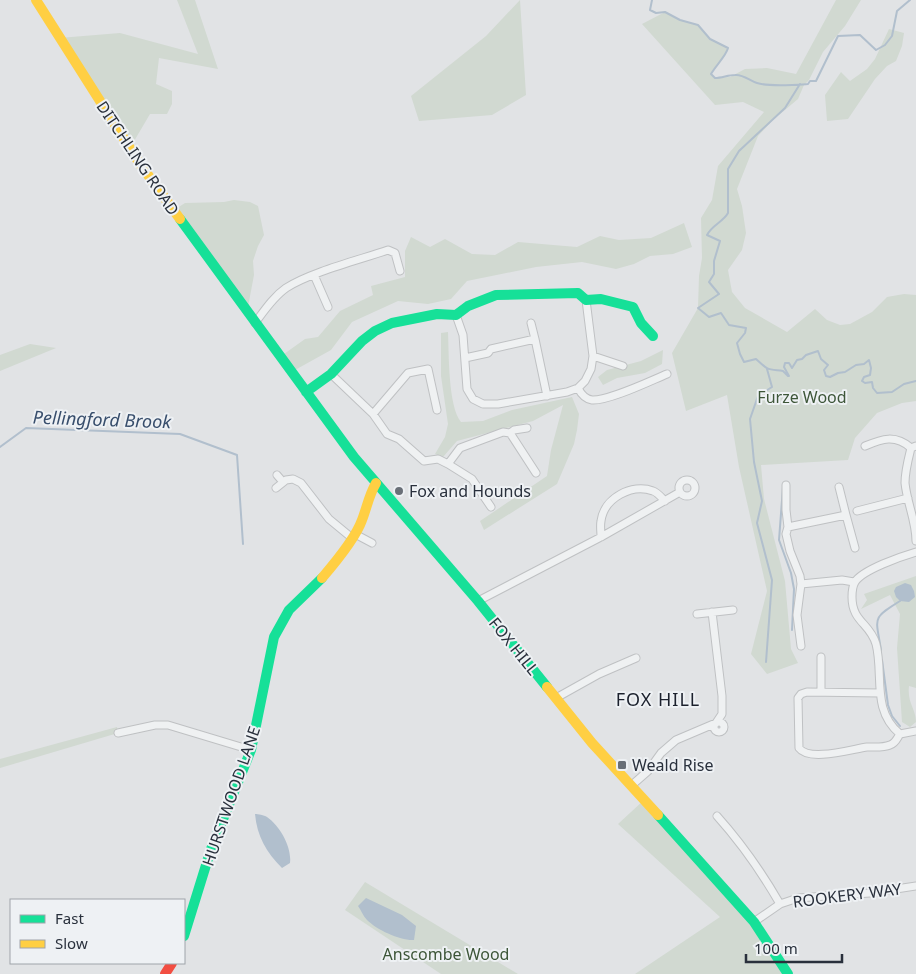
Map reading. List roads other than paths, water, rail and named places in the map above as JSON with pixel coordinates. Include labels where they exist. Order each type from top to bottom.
[{"type":"main road","name":"DITCHLING ROAD","points":[[36,0],[140,164],[247,312]]},
{"type":"main road","points":[[306,392],[331,374],[375,330],[392,323],[437,314],[456,315],[468,306],[496,296],[535,293],[578,293],[586,300],[601,299],[633,307],[638,319],[653,336]]},
{"type":"main road","name":"FOX HILL","points":[[247,312],[376,483],[478,601],[592,743],[754,922],[788,974]]},
{"type":"main road","name":"HURSTWOOD LANE","points":[[185,933],[211,849],[251,750],[274,637],[289,610],[323,577],[353,536],[362,520],[370,493],[376,483]]},
{"type":"street","points":[[255,323],[272,301],[286,288],[314,275],[388,250],[395,253],[400,271]]},
{"type":"street","points":[[314,275],[328,307]]},
{"type":"street","points":[[456,315],[462,335],[466,389],[473,399],[482,404],[498,404],[566,392],[578,388],[585,381],[591,369],[593,356],[586,300]]},
{"type":"street","points":[[531,322],[547,396]]},
{"type":"street","points":[[465,358],[488,353],[491,349],[535,340]]},
{"type":"street","points":[[593,356],[622,366]]},
{"type":"street","points":[[373,414],[408,373],[428,369],[437,410]]},
{"type":"street","points":[[331,374],[373,414],[387,434],[399,439],[424,461],[438,459],[472,479],[491,507]]},
{"type":"street","points":[[578,388],[582,396],[592,400],[625,392],[667,374]]},
{"type":"street","points":[[448,464],[460,448],[503,432],[510,433],[514,430],[527,428]]},
{"type":"street","points":[[510,433],[536,473]]},
{"type":"street","points":[[865,446],[890,438],[903,441],[913,447],[906,469],[905,484],[916,528],[916,541]]},
{"type":"street","points":[[277,475],[283,482]]},
{"type":"street","points":[[276,488],[286,480],[294,479],[301,483],[329,519],[353,536],[372,543]]},
{"type":"street","points":[[786,485],[788,527],[786,534],[801,584],[797,615],[801,646]]},
{"type":"street","points":[[839,487],[855,548]]},
{"type":"street","points":[[601,537],[601,519],[610,502],[621,494],[634,490],[653,491],[665,501]]},
{"type":"street","points":[[478,601],[601,537],[680,492]]},
{"type":"street","points":[[857,511],[908,498]]},
{"type":"street","points":[[788,527],[846,515]]},
{"type":"street","points":[[900,734],[892,727],[884,712],[880,693],[876,644],[868,629],[852,608],[852,590],[854,582],[860,576],[889,561],[916,552]]},
{"type":"street","points":[[801,584],[842,580],[854,582]]},
{"type":"street","points":[[697,614],[733,610]]},
{"type":"street","points":[[632,785],[648,771],[661,753],[676,740],[720,722],[723,726],[722,696],[712,612]]},
{"type":"street","points":[[821,657],[821,692]]},
{"type":"street","points":[[556,698],[599,674],[636,658]]},
{"type":"street","points":[[880,693],[807,692],[801,694],[798,698],[799,748],[801,751],[805,753],[833,754],[888,746],[894,743],[900,734],[916,731]]},
{"type":"street","points":[[713,726],[722,714]]},
{"type":"street","points":[[118,733],[155,725],[168,725],[251,750]]},
{"type":"street","points":[[717,816],[745,848],[780,904]]},
{"type":"street","name":"ROOKERY WAY","points":[[754,922],[780,904],[798,898],[870,893],[916,886]]},
{"type":"water","points":[[905,583],[911,585],[914,591],[915,597],[909,602],[900,601],[894,591],[896,587]]},
{"type":"water","points":[[255,814],[267,817],[281,831],[284,837],[289,850],[290,863],[282,868],[263,843]]},
{"type":"water","points":[[366,898],[402,915],[416,926],[414,940],[403,939],[389,934],[367,920],[358,906]]},
{"type":"waterway","points":[[652,0],[650,10],[656,13],[665,12],[680,20],[698,25],[710,39],[728,48],[711,74],[715,78],[738,75],[757,83],[768,85],[808,84],[810,81],[816,81],[838,36],[860,35],[876,50],[885,45],[892,36],[897,11],[910,0]]},
{"type":"waterway","points":[[800,84],[785,108],[739,151],[728,169],[728,213],[707,235],[720,241],[714,261],[714,274],[709,282],[719,294],[698,308],[709,317],[721,313],[729,325],[746,328],[745,333],[737,343],[744,362],[756,359],[768,369],[783,371],[789,376],[784,367],[785,363],[789,363],[792,368],[797,360],[818,351],[821,359],[828,365],[824,370],[826,376],[830,377],[845,372],[856,365],[864,364],[869,360],[870,375],[864,377],[862,381],[865,383],[872,382],[873,388],[877,393],[892,392],[904,384],[916,381]]},
{"type":"waterway","points":[[766,662],[772,580],[757,523],[762,501],[754,462],[750,419],[758,396],[772,387],[767,369]]},
{"type":"waterway","name":"Pellingford Brook","points":[[0,447],[26,428],[180,434],[237,455],[243,544]]},
{"type":"waterway","points":[[783,487],[779,540],[791,573],[794,589],[792,630]]},
{"type":"waterway","points":[[881,650],[878,620],[884,612],[900,601]]},
{"type":"waterway","points":[[882,660],[888,705],[892,716],[900,726]]},
{"type":"place","name":"Fox and Hounds","points":[[399,491]]},
{"type":"place","name":"Weald Rise","points":[[622,765]]},
{"type":"district","name":"FOX HILL","points":[[658,699]]},
{"type":"park label","name":"Furze Wood","points":[[802,397]]},
{"type":"park label","name":"Anscombe Wood","points":[[446,954]]}]
